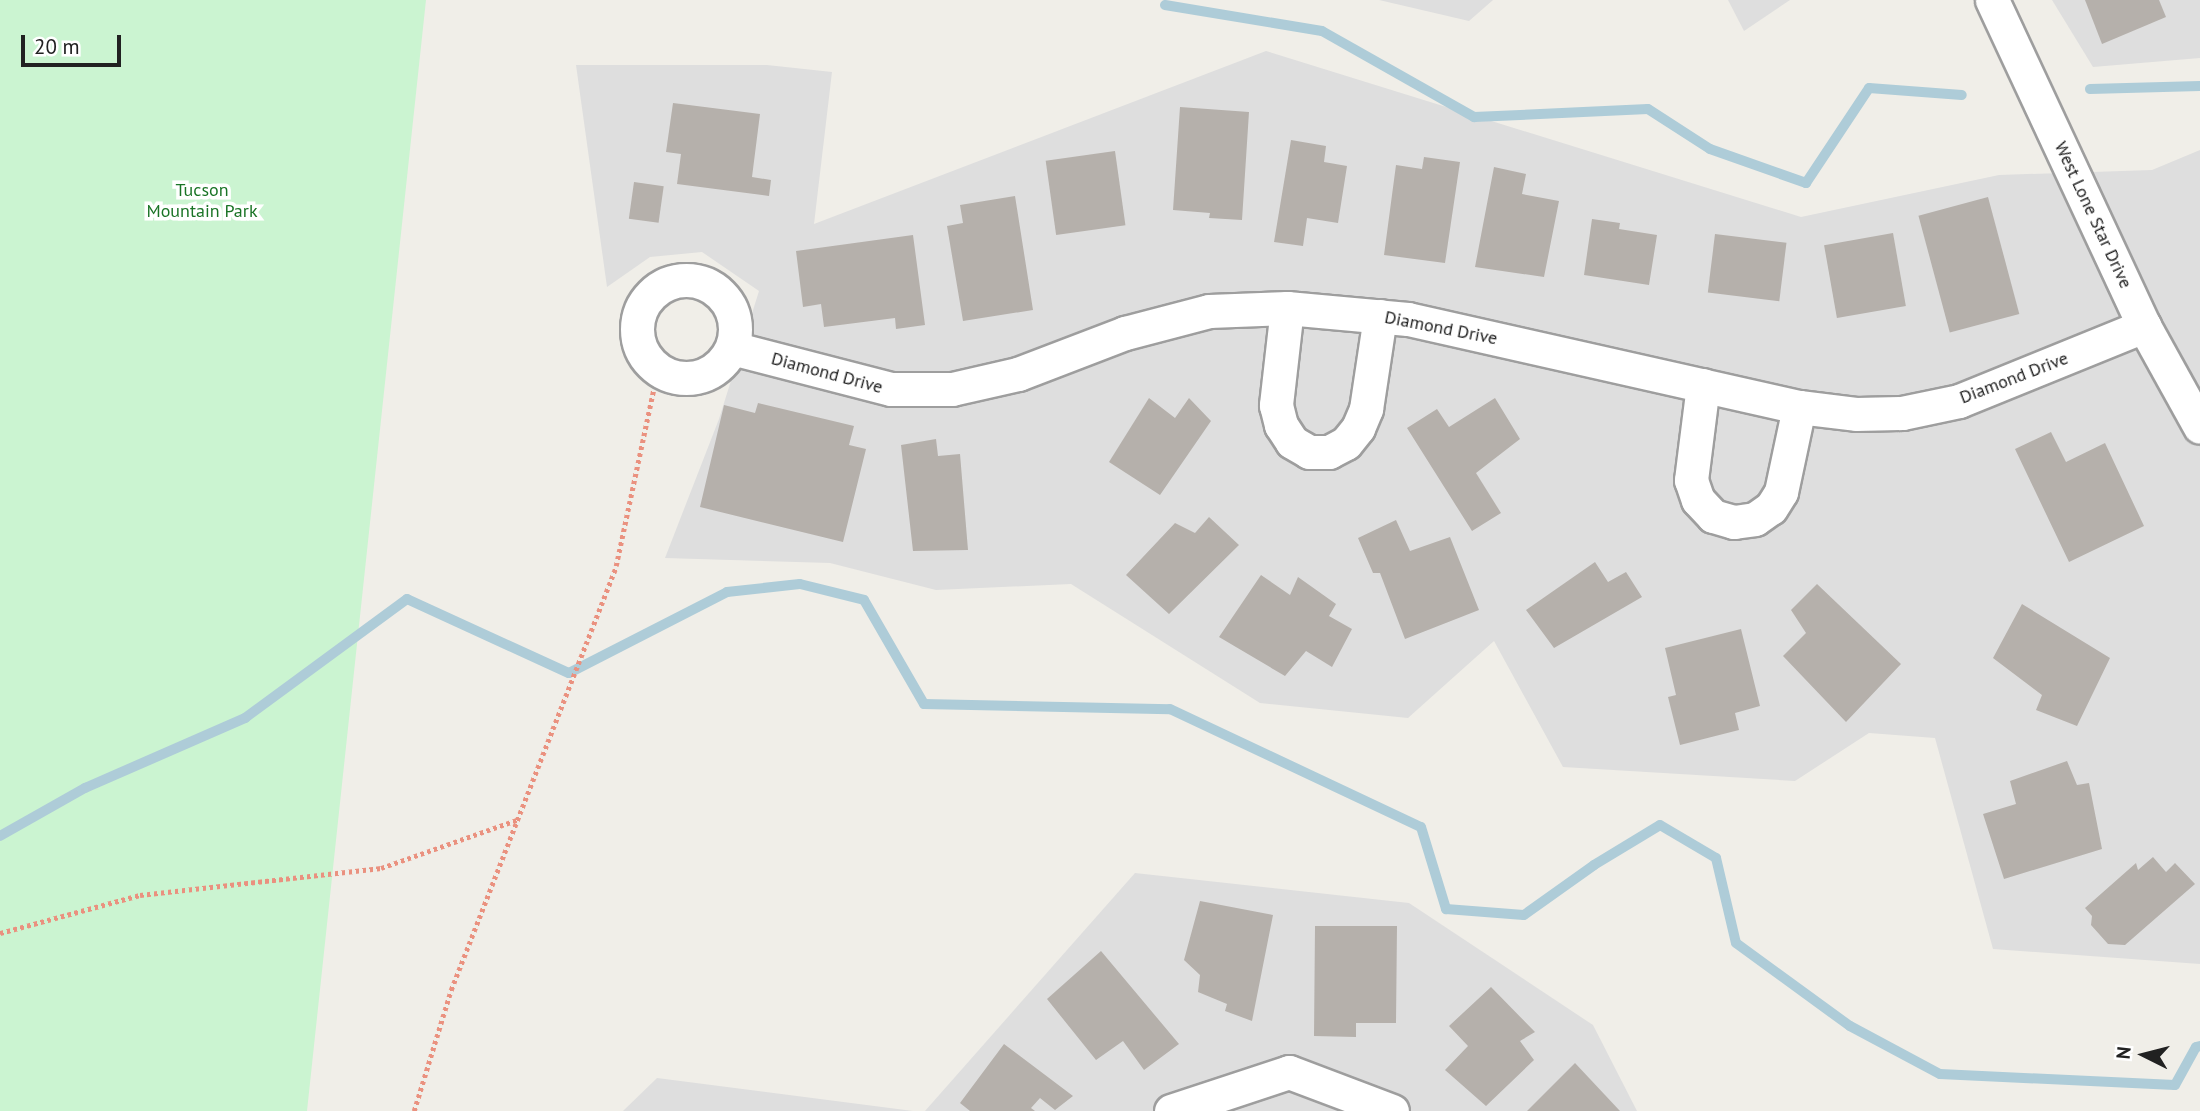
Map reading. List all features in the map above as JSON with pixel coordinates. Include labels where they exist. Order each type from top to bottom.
[{"type":"street","name":"West Lone Star Drive","points":[[1992,0],[2144,326],[2200,427]]},
{"type":"street","points":[[686,280],[702,283],[727,302],[735,332],[732,348],[723,362],[695,378],[679,378],[658,368],[641,349],[637,333],[639,317],[651,296],[671,283],[686,280]]},
{"type":"street","name":"Diamond Drive","points":[[732,348],[891,389],[952,389],[1018,374],[1125,333],[1209,311],[1287,308],[1408,319],[1799,407],[1856,414],[1902,413],[1959,401],[2144,326]]},
{"type":"street","points":[[1287,308],[1276,405],[1281,425],[1292,442],[1309,452],[1329,452],[1346,443],[1358,428],[1366,409],[1380,316]]},
{"type":"street","points":[[1703,386],[1691,480],[1698,500],[1713,516],[1734,522],[1755,519],[1771,508],[1781,492],[1799,407]]},
{"type":"street","points":[[1171,1111],[1289,1072],[1392,1111]]},
{"type":"path","points":[[414,1111],[451,990],[616,566],[658,368]]},
{"type":"path","points":[[0,933],[140,895],[381,868],[519,820]]},
{"type":"shaded area","points":[[1379,0],[1493,0],[1469,21]]},
{"type":"shaded area","points":[[1728,0],[1790,0],[1744,31]]},
{"type":"shaded area","points":[[2052,0],[2200,0],[2200,58],[2093,67]]},
{"type":"shaded area","points":[[1266,51],[1801,217],[1999,175],[2152,170],[2200,150],[2200,964],[1993,949],[1935,738],[1869,733],[1795,781],[1563,767],[1494,641],[1408,718],[1260,703],[1071,584],[936,590],[830,563],[665,558],[719,419],[759,291],[702,252],[650,257],[607,287],[576,65],[767,65],[832,72],[814,224]]},
{"type":"shaded area","points":[[1135,873],[1409,903],[1593,1025],[1637,1111],[925,1111]]},
{"type":"shaded area","points":[[657,1078],[913,1111],[623,1111]]},
{"type":"green space","name":"Tucson Mountain Park","points":[[0,0],[426,0],[307,1111],[0,1111]]},
{"type":"building","points":[[2085,0],[2159,0],[2166,17],[2102,44]]},
{"type":"building","points":[[673,103],[760,114],[752,177],[771,180],[769,196],[677,184],[681,154],[666,152]]},
{"type":"building","points":[[1180,107],[1249,112],[1242,220],[1209,218],[1210,213],[1173,210]]},
{"type":"building","points":[[1291,140],[1326,146],[1324,162],[1347,166],[1338,223],[1307,218],[1303,246],[1274,242]]},
{"type":"building","points":[[1115,151],[1125,225],[1056,235],[1046,161]]},
{"type":"building","points":[[1424,157],[1460,162],[1445,263],[1384,255],[1396,165],[1422,169]]},
{"type":"building","points":[[1494,167],[1526,174],[1522,194],[1559,201],[1544,277],[1475,267]]},
{"type":"building","points":[[634,182],[664,186],[659,223],[629,219]]},
{"type":"building","points":[[1015,196],[1033,310],[963,321],[947,226],[963,223],[960,205]]},
{"type":"building","points":[[1988,197],[2019,314],[1950,333],[1918,216]]},
{"type":"building","points":[[1592,219],[1620,223],[1619,229],[1657,235],[1649,285],[1584,275]]},
{"type":"building","points":[[1893,233],[1906,306],[1837,318],[1824,245]]},
{"type":"building","points":[[1715,234],[1786,243],[1779,301],[1708,293]]},
{"type":"building","points":[[913,235],[925,325],[896,329],[895,318],[824,327],[821,304],[803,307],[796,251]]},
{"type":"building","points":[[1149,398],[1175,418],[1189,398],[1211,421],[1160,495],[1109,462]]},
{"type":"building","points":[[1495,398],[1520,439],[1476,473],[1501,513],[1472,531],[1407,428],[1437,409],[1449,427]]},
{"type":"building","points":[[758,403],[854,426],[849,445],[866,449],[843,542],[700,507],[724,405],[755,413]]},
{"type":"building","points":[[2051,432],[2066,462],[2105,443],[2144,526],[2069,562],[2015,449]]},
{"type":"building","points":[[936,439],[938,456],[960,454],[968,550],[913,551],[901,445]]},
{"type":"building","points":[[1209,517],[1239,545],[1169,614],[1126,575],[1175,523],[1195,533]]},
{"type":"building","points":[[1396,520],[1410,551],[1450,537],[1479,610],[1405,639],[1380,573],[1373,573],[1358,538]]},
{"type":"building","points":[[1595,562],[1608,582],[1626,572],[1642,597],[1554,648],[1526,610]]},
{"type":"building","points":[[1261,575],[1290,595],[1298,577],[1336,604],[1329,616],[1352,629],[1332,667],[1306,651],[1285,676],[1219,637]]},
{"type":"building","points":[[1817,584],[1901,664],[1846,722],[1783,656],[1806,633],[1791,610]]},
{"type":"building","points":[[2022,604],[2110,658],[2077,726],[2036,710],[2042,695],[1993,658]]},
{"type":"building","points":[[1741,629],[1760,706],[1735,713],[1739,730],[1680,745],[1668,697],[1676,695],[1665,648]]},
{"type":"building","points":[[2067,761],[2077,785],[2089,783],[2102,849],[2004,879],[1983,814],[2016,804],[2010,781]]},
{"type":"building","points":[[2153,857],[2166,872],[2175,863],[2195,884],[2125,945],[2108,944],[2091,925],[2092,916],[2085,908],[2136,863],[2138,870]]},
{"type":"building","points":[[1200,901],[1273,915],[1252,1021],[1225,1011],[1227,1004],[1198,992],[1200,975],[1184,960]]},
{"type":"building","points":[[1315,926],[1397,926],[1396,1023],[1356,1023],[1356,1037],[1314,1036]]},
{"type":"building","points":[[1101,951],[1179,1044],[1144,1070],[1123,1041],[1096,1060],[1047,999]]},
{"type":"building","points":[[1491,987],[1535,1032],[1520,1041],[1534,1060],[1486,1106],[1445,1070],[1468,1046],[1449,1026]]},
{"type":"building","points":[[1004,1044],[1073,1096],[1055,1110],[1040,1098],[1031,1108],[1035,1111],[970,1111],[960,1103]]},
{"type":"building","points":[[1575,1063],[1620,1111],[1527,1111]]},
{"type":"waterway","points":[[1165,5],[1322,31],[1474,117],[1648,109],[1710,149],[1806,183],[1869,88],[1962,95]]},
{"type":"waterway","points":[[2090,89],[2200,86]]},
{"type":"waterway","points":[[0,836],[85,788],[245,718],[407,599],[569,673],[727,592],[800,584],[864,600],[924,704],[1170,709],[1421,827],[1446,909],[1524,915],[1594,865],[1660,825],[1716,858],[1736,943],[1850,1026],[1940,1074],[2175,1085],[2196,1047],[2200,1046]]}]
